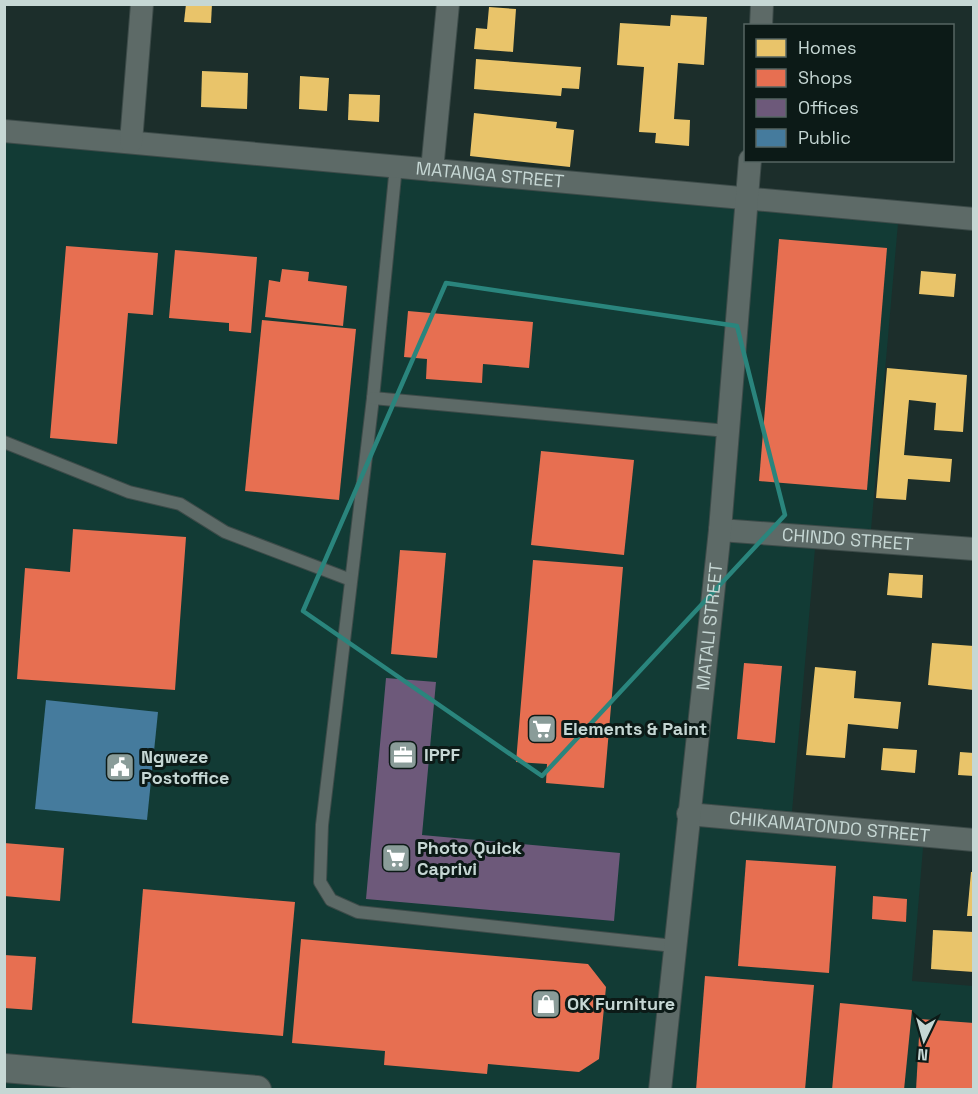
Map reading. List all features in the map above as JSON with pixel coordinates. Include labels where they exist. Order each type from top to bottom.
[{"type":"street","points":[[131,142],[142,4]]},
{"type":"street","points":[[432,170],[448,4]]},
{"type":"street","points":[[761,24],[762,4]]},
{"type":"street","name":"MATANGA STREET","points":[[4,131],[974,219]]},
{"type":"street","name":"MATALI STREET","points":[[660,1089],[720,530],[750,162]]},
{"type":"street","name":"CHINDO STREET","points":[[720,530],[974,549]]},
{"type":"street","name":"CHIKAMATONDO STREET","points":[[688,814],[974,840]]},
{"type":"street","points":[[19,1084],[257,1089]]},
{"type":"lane","points":[[396,166],[373,398],[321,825],[320,882],[331,900],[358,912],[674,946]]},
{"type":"lane","points":[[373,398],[727,431]]},
{"type":"lane","points":[[4,442],[129,492],[180,504],[225,532],[351,580]]},
{"type":"highlighted area","points":[[446,283],[737,326],[785,515],[542,776],[303,611]]},
{"type":"shaded area","points":[[4,131],[899,212],[870,541],[816,537],[791,823],[924,836],[912,981],[973,986],[973,1089],[5,1089]]},
{"type":"building: Homes","points":[[186,4],[212,4],[211,23],[184,22]]},
{"type":"building: Homes","points":[[489,7],[516,9],[513,52],[474,49],[476,28],[487,29]]},
{"type":"building: Homes","points":[[671,15],[707,17],[704,65],[678,63],[674,119],[690,120],[689,146],[655,143],[656,133],[639,132],[644,67],[617,65],[620,23],[670,26]]},
{"type":"building: Homes","points":[[476,59],[581,67],[579,89],[562,88],[561,96],[474,89]]},
{"type":"building: Homes","points":[[202,71],[248,73],[247,109],[201,107]]},
{"type":"building: Homes","points":[[300,76],[329,78],[327,111],[299,109]]},
{"type":"building: Homes","points":[[349,94],[380,95],[379,122],[348,120]]},
{"type":"building: Homes","points":[[474,113],[557,122],[556,128],[574,130],[570,167],[470,156]]},
{"type":"building: Homes","points":[[921,271],[956,274],[954,297],[919,294]]},
{"type":"building: Homes","points":[[887,368],[967,375],[963,432],[934,430],[936,403],[909,400],[904,455],[952,459],[950,482],[908,479],[906,500],[876,498]]},
{"type":"building: Homes","points":[[889,573],[923,575],[922,598],[887,595]]},
{"type":"building: Homes","points":[[932,643],[974,646],[974,690],[928,685]]},
{"type":"building: Homes","points":[[815,667],[856,671],[854,698],[901,702],[898,729],[848,724],[845,758],[806,755]]},
{"type":"building: Homes","points":[[883,748],[917,750],[915,773],[881,770]]},
{"type":"building: Homes","points":[[960,752],[974,753],[974,776],[958,775]]},
{"type":"building: Homes","points":[[971,872],[974,872],[974,916],[967,916]]},
{"type":"building: Homes","points":[[933,930],[974,932],[974,972],[931,969]]},
{"type":"building: Shops","points":[[779,239],[887,248],[867,490],[759,481]]},
{"type":"building: Shops","points":[[66,246],[158,253],[153,315],[128,313],[117,444],[50,438]]},
{"type":"building: Shops","points":[[175,250],[257,257],[251,333],[229,331],[229,323],[169,318]]},
{"type":"building: Shops","points":[[282,269],[309,272],[308,281],[347,286],[343,326],[265,317],[269,280],[280,282]]},
{"type":"building: Shops","points":[[408,311],[533,322],[529,368],[483,364],[482,383],[426,379],[427,359],[404,357]]},
{"type":"building: Shops","points":[[262,320],[356,329],[339,500],[245,491]]},
{"type":"building: Shops","points":[[541,451],[634,460],[624,555],[531,545]]},
{"type":"building: Shops","points":[[73,529],[186,537],[175,690],[17,679],[25,568],[70,572]]},
{"type":"building: Shops","points":[[400,550],[446,553],[437,658],[391,654]]},
{"type":"building: Shops","points":[[533,560],[623,567],[604,788],[546,783],[547,764],[516,762]]},
{"type":"building: Shops","points":[[744,663],[782,666],[775,743],[737,739]]},
{"type":"building: Shops","points":[[4,843],[64,848],[60,901],[4,896]]},
{"type":"building: Shops","points":[[746,860],[836,866],[829,973],[738,966]]},
{"type":"building: Shops","points":[[143,889],[295,902],[283,1036],[132,1023]]},
{"type":"building: Shops","points":[[873,896],[907,899],[906,922],[872,919]]},
{"type":"building: Shops","points":[[301,939],[588,964],[606,987],[599,1059],[579,1072],[488,1064],[487,1074],[384,1065],[385,1051],[292,1043]]},
{"type":"building: Shops","points":[[4,955],[36,957],[32,1010],[4,1008]]},
{"type":"building: Shops","points":[[705,976],[814,985],[805,1090],[696,1090]]},
{"type":"building: Shops","points":[[840,1003],[912,1010],[904,1090],[832,1090]]},
{"type":"building: Shops","points":[[920,1019],[974,1023],[974,1090],[916,1090]]},
{"type":"building: Offices","points":[[386,678],[436,682],[422,835],[620,853],[614,921],[366,899]]},
{"type":"building: Public","points":[[46,700],[158,712],[147,820],[35,809]]},
{"type":"place","name":"Elements & Paint","points":[[542,729]]},
{"type":"place","name":"IPPF","points":[[403,755]]},
{"type":"place","name":"Ngweze Postoffice","points":[[120,767]]},
{"type":"place","name":"Photo Quick Caprivi","points":[[396,858]]},
{"type":"place","name":"OK Furniture","points":[[546,1004]]}]
